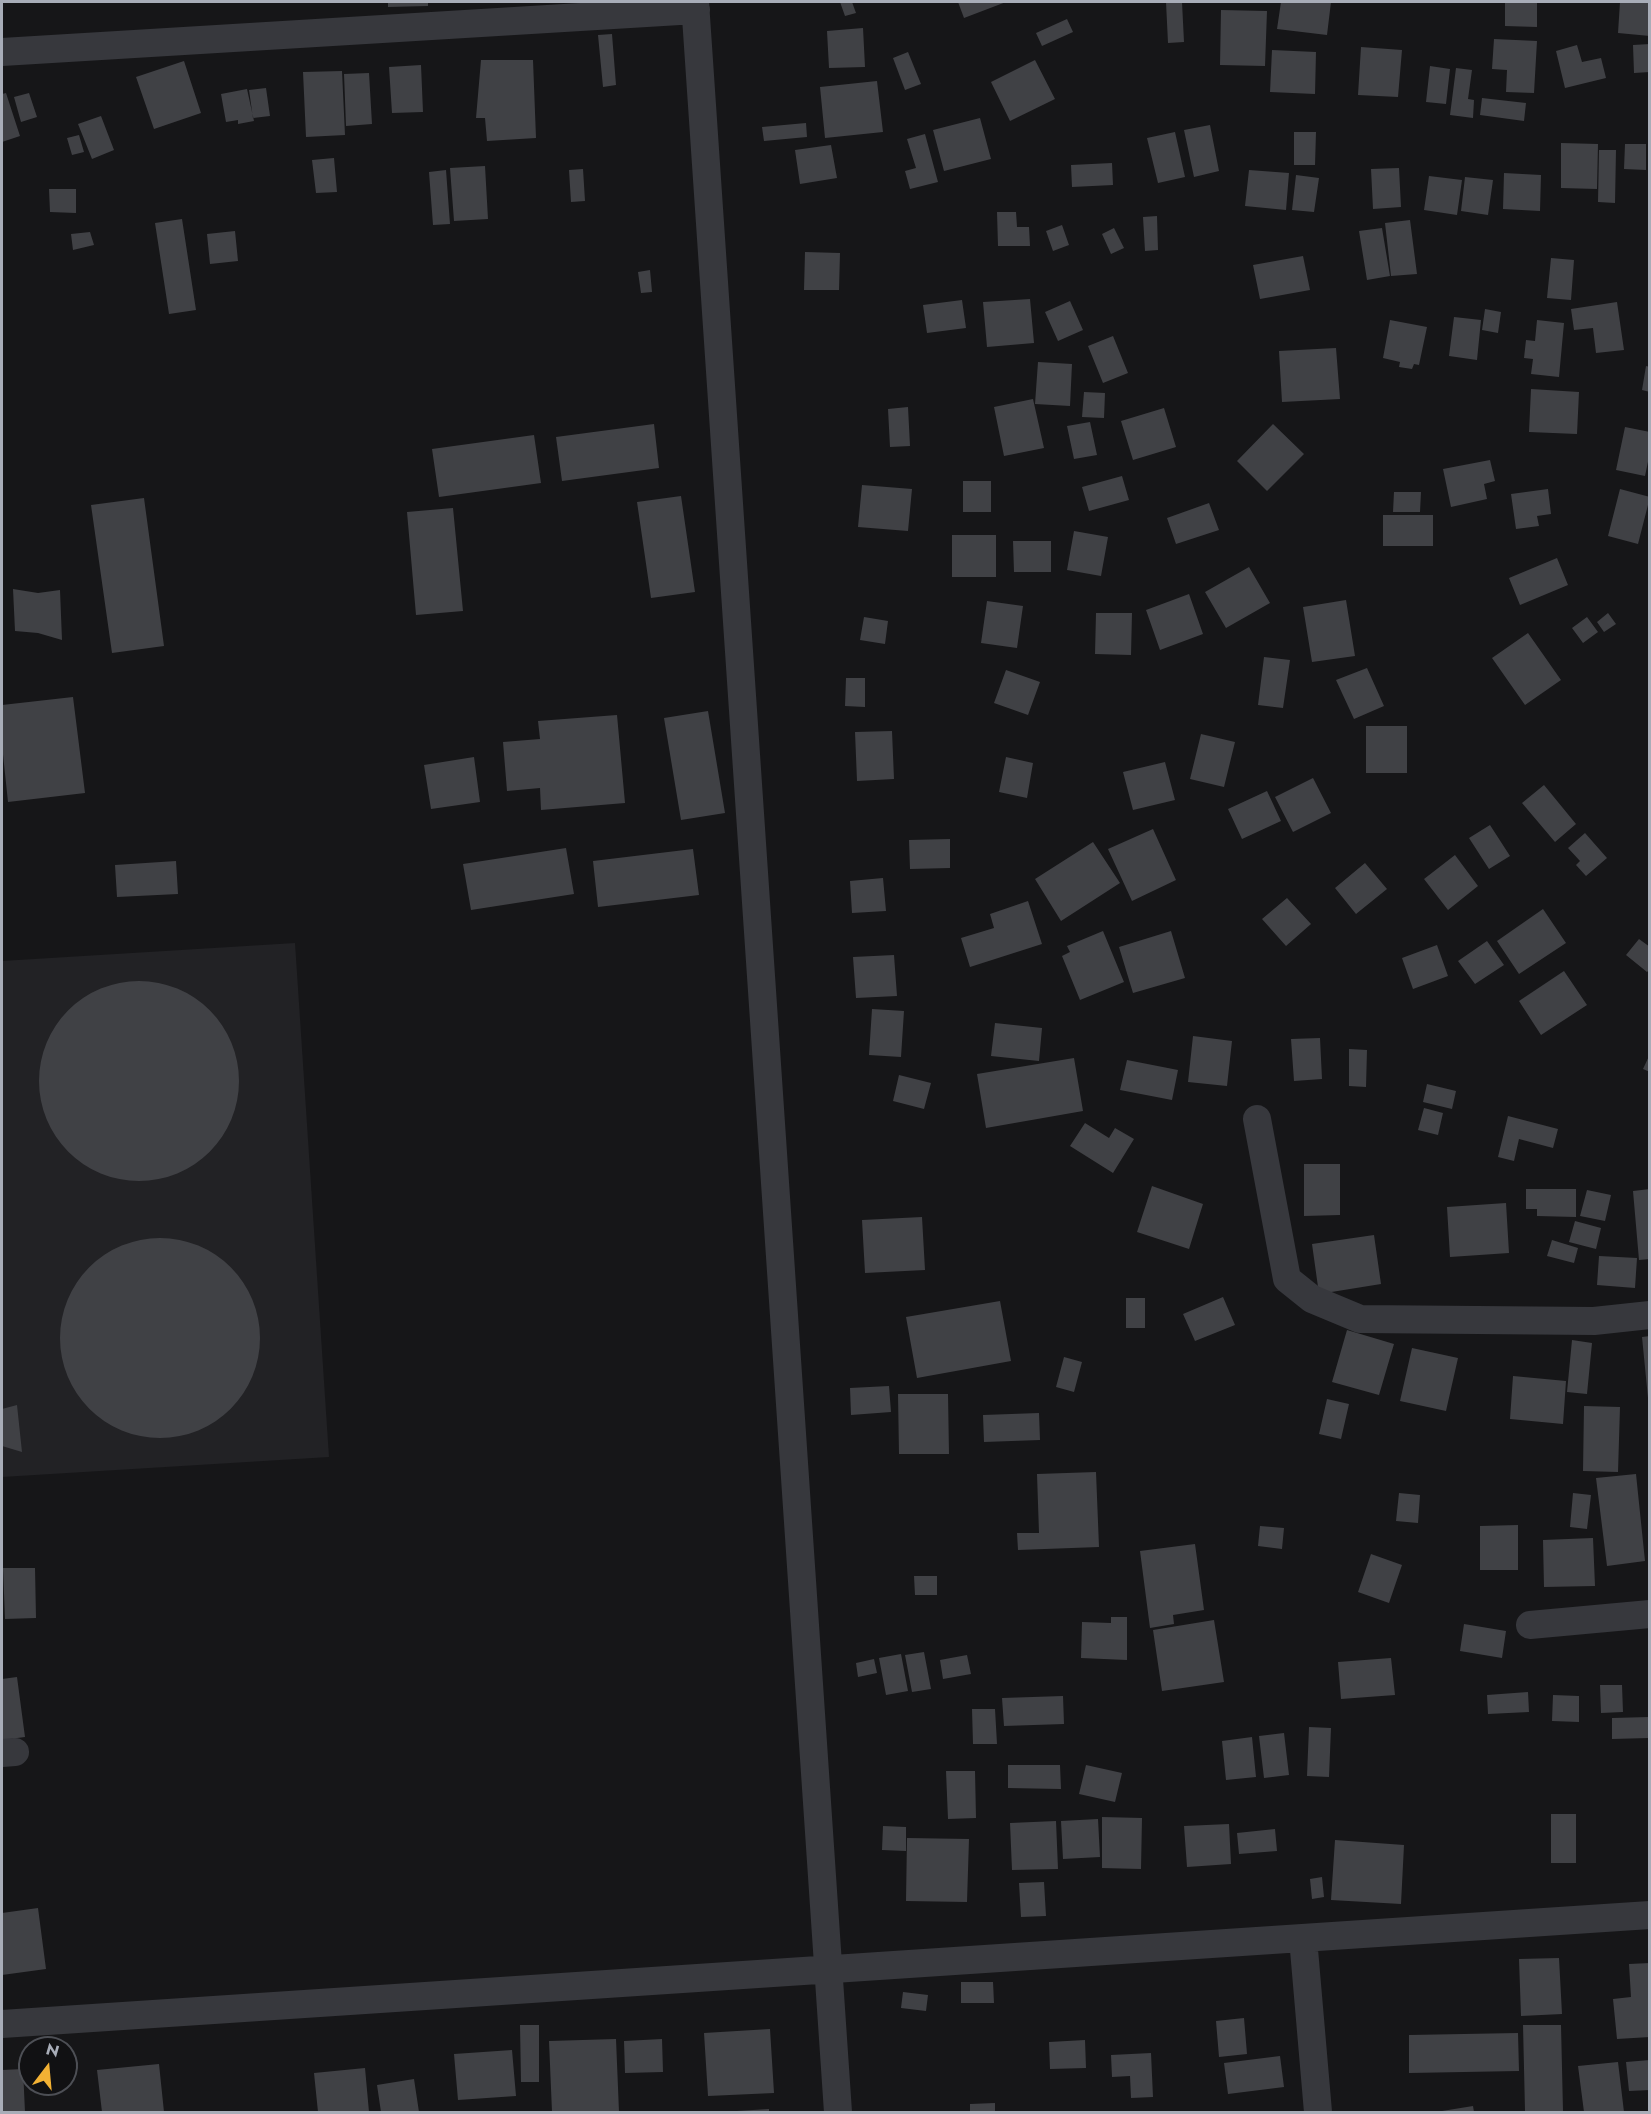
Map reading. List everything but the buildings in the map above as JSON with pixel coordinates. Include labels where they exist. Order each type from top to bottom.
[{"type":"street","points":[[2,52],[695,6],[838,2112]]},
{"type":"street","points":[[1257,1119],[1287,1279],[1312,1299],[1360,1318],[1594,1321],[1650,1315]]},
{"type":"street","points":[[1530,1624],[1650,1614]]},
{"type":"street","points":[[2,2024],[1650,1915]]},
{"type":"street","points":[[1303,1938],[1318,2112]]},
{"type":"shaded area","points":[[295,943],[329,1457],[2,1477],[2,961]]}]
